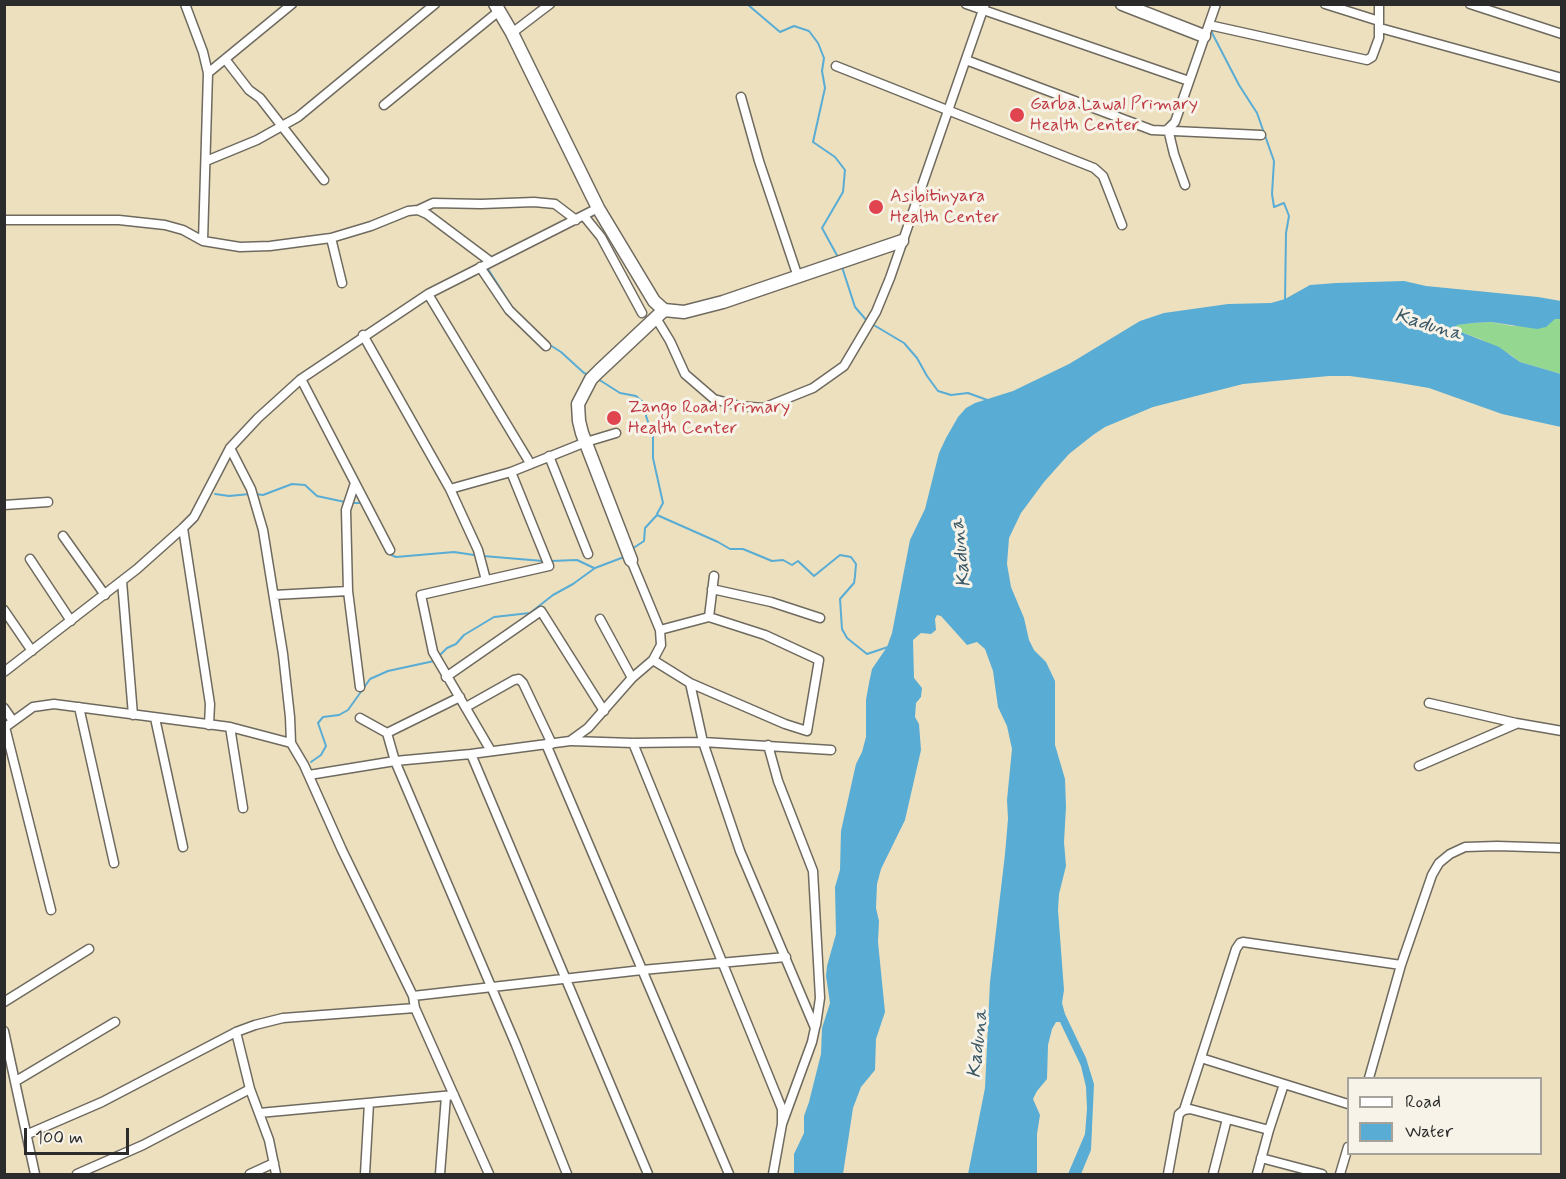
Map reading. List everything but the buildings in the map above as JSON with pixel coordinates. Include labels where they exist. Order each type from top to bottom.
[{"type":"street","points":[[185,4],[208,72],[203,241]]},
{"type":"street","points":[[208,72],[292,4]]},
{"type":"street","points":[[206,161],[283,127],[435,4]]},
{"type":"street","points":[[512,33],[550,4]]},
{"type":"street","points":[[966,4],[984,8],[1189,81]]},
{"type":"street","points":[[1122,4],[1206,30],[1367,60],[1372,57],[1379,38],[1378,4]]},
{"type":"street","points":[[1168,129],[1175,122],[1216,4]]},
{"type":"street","points":[[1325,4],[1379,25],[1562,78]]},
{"type":"street","points":[[1470,4],[1562,34]]},
{"type":"street","points":[[384,105],[497,8],[512,33],[598,208],[654,301],[685,374],[714,399],[740,406],[763,408],[813,388],[844,366],[867,330],[902,241],[984,8]]},
{"type":"street","points":[[225,59],[249,90],[260,98],[324,180]]},
{"type":"street","points":[[966,60],[1152,130],[1261,135]]},
{"type":"street","points":[[836,66],[1094,168],[1103,176],[1110,189],[1122,225]]},
{"type":"street","points":[[741,97],[759,161],[798,277]]},
{"type":"street","points":[[1168,129],[1185,185]]},
{"type":"street","points":[[4,220],[98,220],[154,224],[183,230],[203,241],[240,247],[270,246],[331,238],[433,203],[534,202],[555,204],[580,218],[601,237],[642,313]]},
{"type":"street","points":[[4,672],[105,595],[183,528],[194,517],[230,448],[258,418],[301,379],[363,335],[428,294],[598,208]]},
{"type":"street","points":[[418,210],[427,214],[491,262]]},
{"type":"street","points":[[331,238],[342,283]]},
{"type":"street","points":[[570,741],[588,728],[632,678],[653,660],[661,645],[660,630],[624,544],[579,421],[578,404],[595,375],[660,314],[684,312],[723,302],[902,241]]},
{"type":"street","points":[[480,267],[509,310],[546,346]]},
{"type":"street","points":[[428,294],[530,463]]},
{"type":"street","points":[[363,335],[450,489],[478,550],[486,580]]},
{"type":"street","points":[[301,379],[390,550]]},
{"type":"street","points":[[450,489],[511,471],[616,433]]},
{"type":"street","points":[[230,448],[255,499],[263,530],[274,595],[290,717],[291,743],[309,775],[342,850],[413,996],[415,1008],[450,1095],[489,1174]]},
{"type":"street","points":[[549,456],[588,554]]},
{"type":"street","points":[[491,751],[433,652],[421,595],[549,566],[511,471]]},
{"type":"street","points":[[355,483],[346,510],[348,591],[360,687]]},
{"type":"street","points":[[4,505],[48,502]]},
{"type":"street","points":[[183,528],[210,704],[209,725]]},
{"type":"street","points":[[63,537],[105,595]]},
{"type":"street","points":[[30,559],[71,621]]},
{"type":"street","points":[[709,617],[714,576]]},
{"type":"street","points":[[122,581],[133,715]]},
{"type":"street","points":[[712,589],[771,602],[820,618]]},
{"type":"street","points":[[274,595],[348,591]]},
{"type":"street","points":[[4,610],[32,651]]},
{"type":"street","points":[[446,677],[541,611],[603,711]]},
{"type":"street","points":[[653,660],[690,683],[785,724],[807,731],[819,660],[765,636],[709,617],[660,630]]},
{"type":"street","points":[[600,619],[632,678]]},
{"type":"street","points":[[466,707],[514,680],[519,679],[523,683],[729,1174]]},
{"type":"street","points":[[690,683],[703,742],[740,851],[815,1028]]},
{"type":"street","points":[[387,733],[460,697]]},
{"type":"street","points":[[1429,703],[1562,731]]},
{"type":"street","points":[[51,910],[5,727],[33,707],[54,704],[230,727],[291,743]]},
{"type":"street","points":[[79,707],[114,862]]},
{"type":"street","points":[[4,708],[13,721]]},
{"type":"street","points":[[155,718],[183,847]]},
{"type":"street","points":[[360,718],[387,733],[395,761],[492,987],[567,1174]]},
{"type":"street","points":[[1419,766],[1516,723]]},
{"type":"street","points":[[230,727],[243,808]]},
{"type":"street","points":[[309,775],[395,761],[570,741],[703,742],[831,750]]},
{"type":"street","points":[[633,743],[782,1109],[782,1124],[773,1174]]},
{"type":"street","points":[[768,745],[778,781],[813,871],[820,998],[813,1042],[782,1124]]},
{"type":"street","points":[[471,754],[648,1174]]},
{"type":"street","points":[[1369,1077],[1401,965],[1432,875],[1439,863],[1450,854],[1465,847],[1562,848]]},
{"type":"street","points":[[1184,1110],[1236,949],[1240,943],[1401,965]]},
{"type":"street","points":[[4,1002],[89,949]]},
{"type":"street","points":[[413,996],[642,970],[786,957]]},
{"type":"street","points":[[28,1134],[102,1102],[236,1032],[255,1025],[283,1018],[415,1008]]},
{"type":"street","points":[[16,1081],[115,1022]]},
{"type":"street","points":[[4,1031],[35,1174]]},
{"type":"street","points":[[236,1032],[250,1089],[276,1174]]},
{"type":"street","points":[[1201,1058],[1347,1104]]},
{"type":"street","points":[[1257,1174],[1284,1084]]},
{"type":"street","points":[[77,1174],[143,1145],[250,1089]]},
{"type":"street","points":[[259,1113],[450,1095]]},
{"type":"street","points":[[440,1174],[450,1095]]},
{"type":"street","points":[[365,1174],[369,1102]]},
{"type":"street","points":[[1168,1174],[1179,1114],[1184,1110],[1190,1109],[1269,1130]]},
{"type":"street","points":[[1213,1174],[1227,1119]]},
{"type":"street","points":[[1340,1174],[1347,1150]]},
{"type":"street","points":[[1262,1158],[1322,1174]]},
{"type":"street","points":[[250,1174],[274,1163]]},
{"type":"green space","points":[[1555,319],[1561,319],[1561,374],[1520,362],[1480,339],[1456,330],[1456,325],[1473,323],[1491,322],[1512,326],[1549,323]]},
{"type":"water","name":"Kaduna","points":[[1404,281],[1426,286],[1561,301],[1561,319],[1555,319],[1546,327],[1537,329],[1491,322],[1457,325],[1456,330],[1499,347],[1520,362],[1561,374],[1561,427],[1502,414],[1429,388],[1350,376],[1243,384],[1153,407],[1105,427],[1069,454],[1044,482],[1021,513],[1009,538],[1007,564],[1011,587],[1024,618],[1029,640],[1034,650],[1046,662],[1055,681],[1055,745],[1065,779],[1066,807],[1064,842],[1066,866],[1059,894],[1058,910],[1064,990],[1062,1003],[1086,1058],[1094,1084],[1091,1150],[1081,1174],[1068,1174],[1085,1134],[1086,1087],[1081,1066],[1060,1022],[1056,1022],[1048,1045],[1047,1079],[1033,1099],[1040,1115],[1037,1134],[1037,1174],[968,1174],[985,1088],[990,982],[1005,854],[1012,749],[1007,726],[998,707],[993,671],[985,649],[977,642],[967,645],[941,616],[937,615],[936,630],[931,634],[921,633],[913,640],[914,678],[922,688],[921,697],[916,703],[915,717],[919,724],[921,750],[905,820],[881,869],[877,884],[878,942],[885,1012],[876,1039],[875,1070],[861,1087],[853,1108],[843,1174],[794,1174],[794,1154],[804,1133],[804,1116],[821,1054],[822,1028],[830,1003],[826,976],[836,934],[835,887],[840,870],[841,831],[856,764],[866,737],[866,700],[872,669],[887,647],[892,633],[910,540],[925,509],[939,453],[958,417],[966,408],[975,403],[1013,391],[1069,364],[1140,321],[1164,313],[1228,304],[1271,303],[1285,299],[1310,285]]},
{"type":"waterway","points":[[747,4],[780,32],[794,26],[809,31],[818,43],[824,58],[822,71],[825,88],[813,142],[835,157],[845,170],[843,192],[822,228],[839,259]]},
{"type":"waterway","points":[[1210,29],[1239,85],[1257,113],[1274,161],[1272,194],[1274,207],[1284,203],[1289,216],[1286,233],[1285,301]]},
{"type":"waterway","points":[[842,267],[855,307],[867,321]]},
{"type":"waterway","points":[[488,269],[514,310]]},
{"type":"waterway","points":[[872,324],[904,343],[917,358],[938,391],[951,395],[968,393],[990,401]]},
{"type":"waterway","points":[[550,345],[584,373],[590,375]]},
{"type":"waterway","points":[[598,379],[620,393],[636,396],[645,404],[646,416],[653,436],[653,458],[663,503],[657,514]]},
{"type":"waterway","points":[[256,494],[263,495],[292,484],[305,485],[317,496],[345,502]]},
{"type":"waterway","points":[[215,494],[229,496],[250,494]]},
{"type":"waterway","points":[[350,503],[362,503]]},
{"type":"waterway","points":[[632,549],[644,541],[645,528],[657,515],[730,549],[743,549],[772,561],[783,560],[792,565],[798,561],[814,576],[840,555],[851,557],[856,564],[855,576],[854,583],[840,599],[842,629],[847,638],[867,654],[888,647]]},
{"type":"waterway","points":[[387,553],[396,557],[454,552],[474,555]]},
{"type":"waterway","points":[[483,556],[543,561]]},
{"type":"waterway","points":[[438,657],[464,635],[494,617],[530,613],[595,568],[624,557]]},
{"type":"waterway","points":[[551,561],[577,560],[594,568]]},
{"type":"waterway","points":[[311,762],[321,755],[326,746],[318,723],[323,717],[339,715],[348,710],[370,679],[388,671],[434,661]]},
{"type":"place","name":"Garba Lawal Primary Health Center","points":[[1017,115]]},
{"type":"place","name":"Asibitinyara Health Center","points":[[876,207]]},
{"type":"place","name":"Zango Road Primary Health Center","points":[[614,418]]}]
